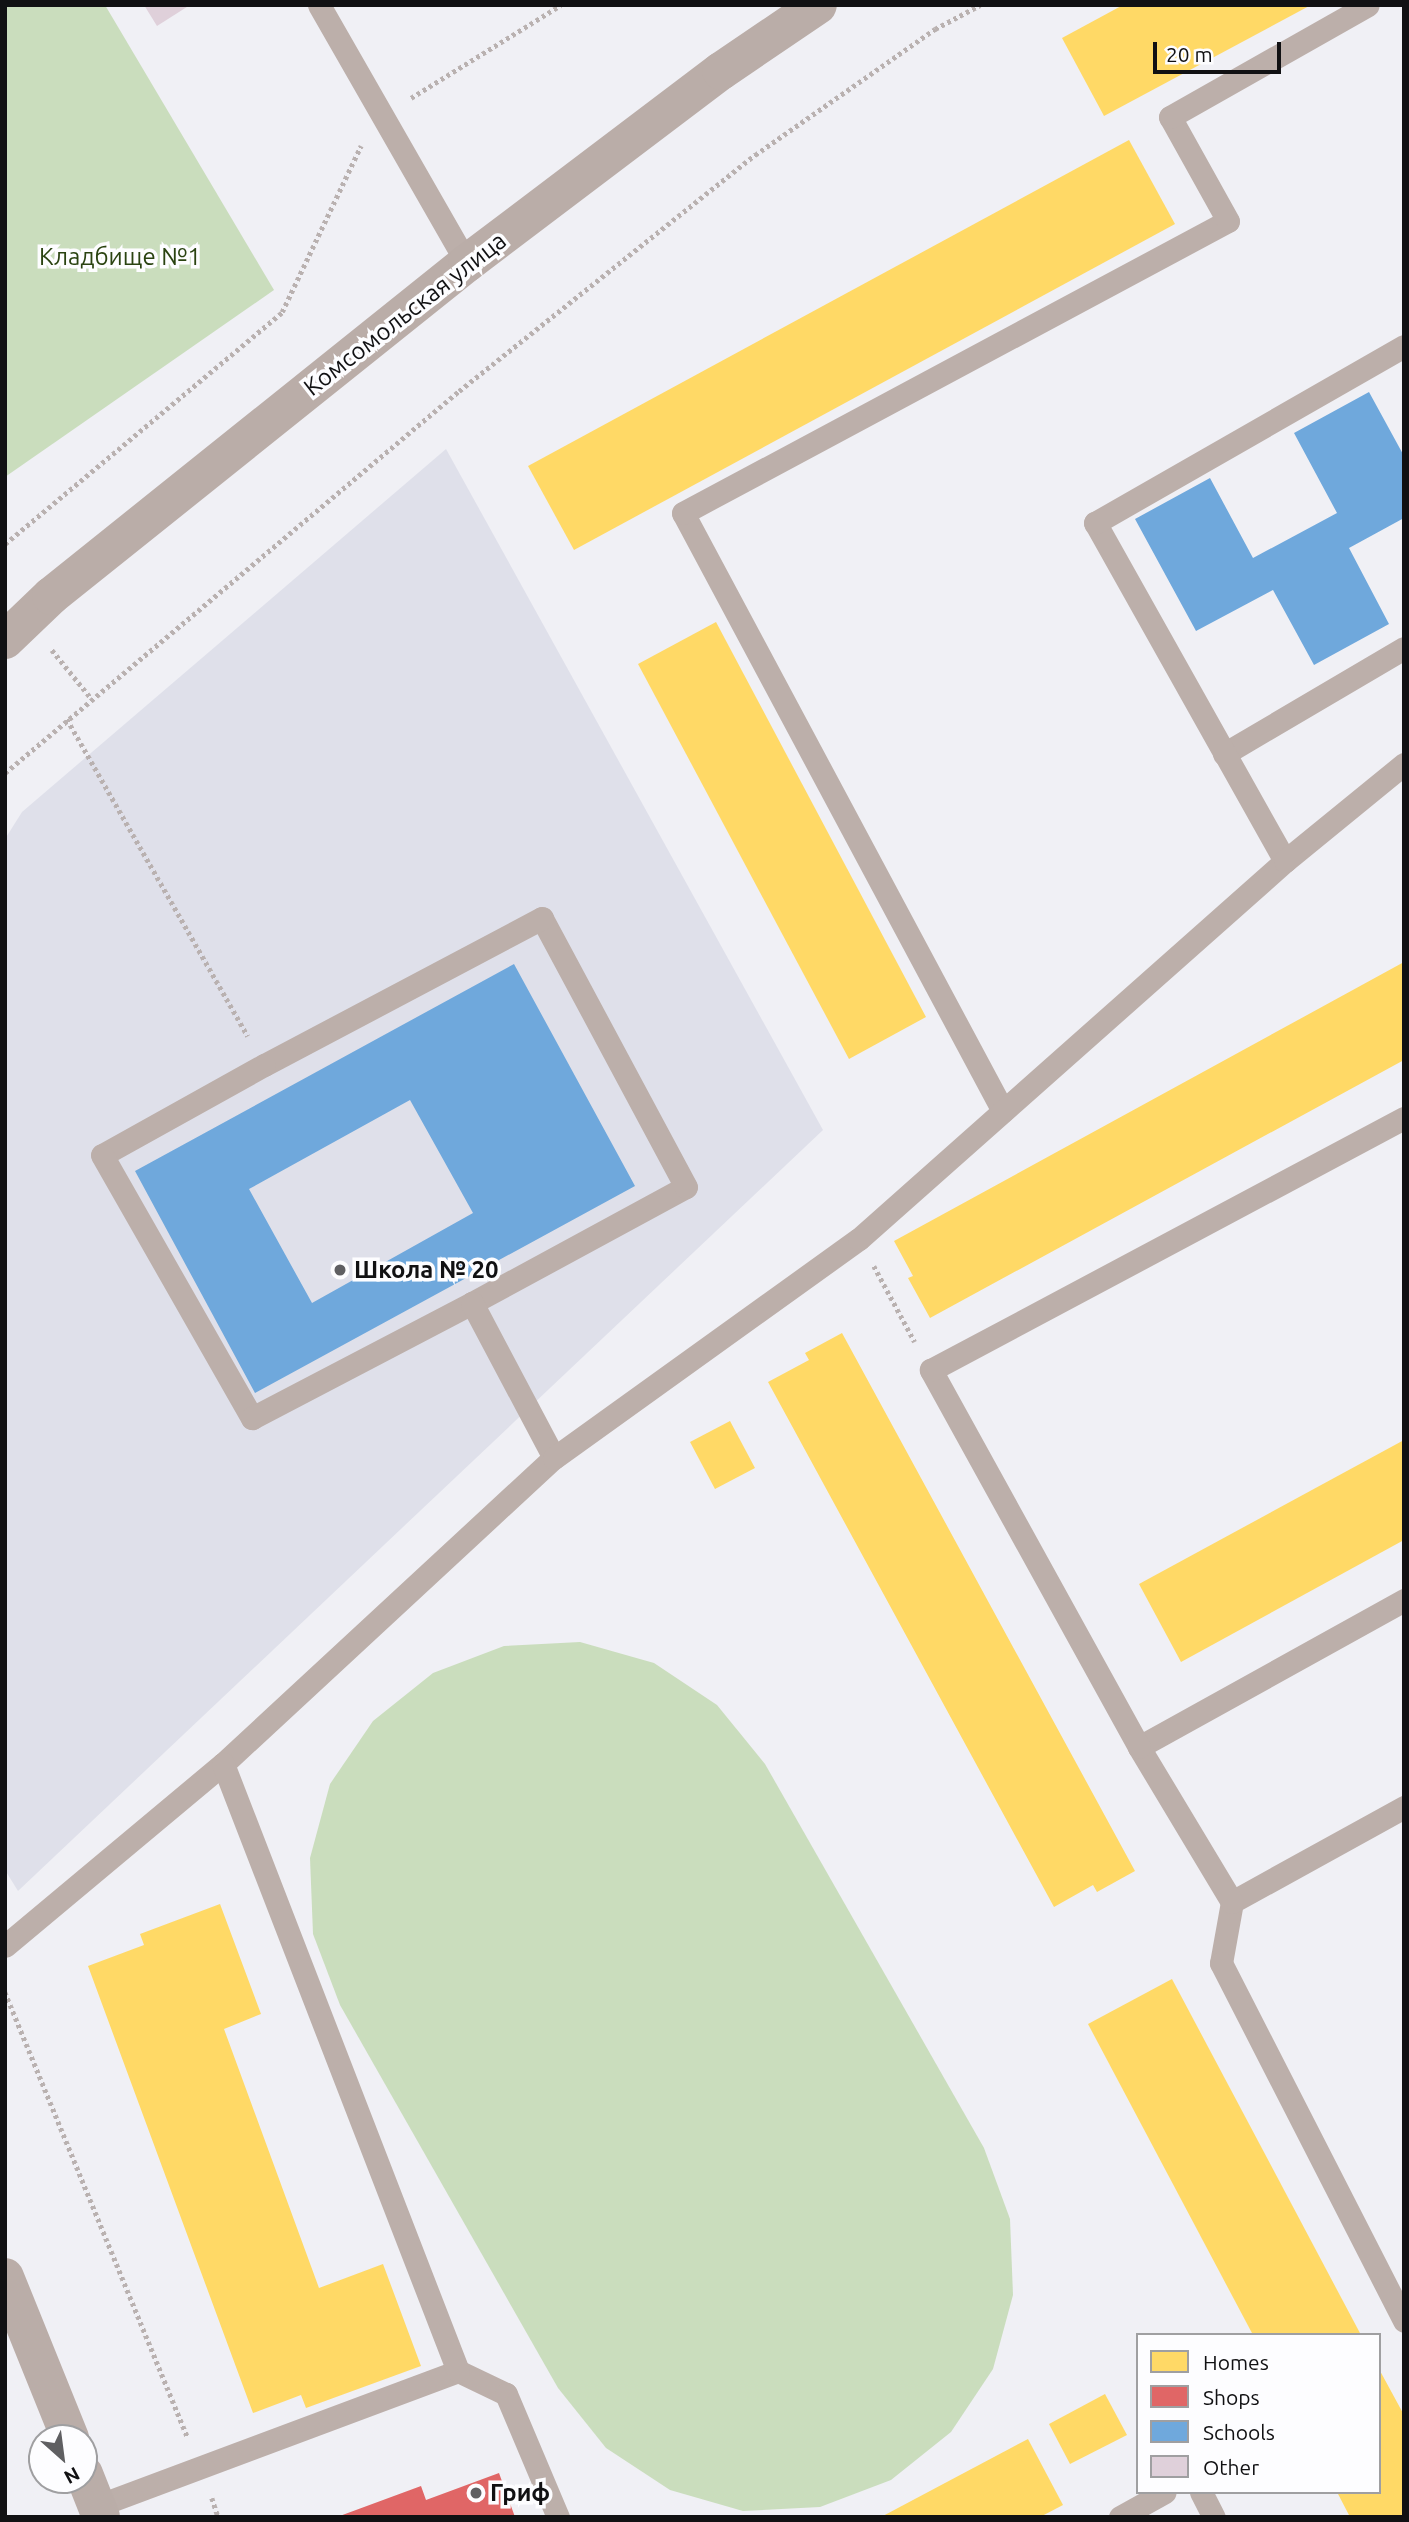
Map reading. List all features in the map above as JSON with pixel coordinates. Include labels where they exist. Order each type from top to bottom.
[{"type":"main road","name":"Комсомольская улица","points":[[5,640],[61,588],[467,263],[722,71],[818,5]]},
{"type":"main road","points":[[5,2277],[64,2424]]},
{"type":"lane","points":[[319,5],[467,263]]},
{"type":"lane","points":[[1003,1111],[683,513],[1228,221],[1170,117],[1368,5]]},
{"type":"lane","points":[[1285,861],[1095,523],[1404,346]]},
{"type":"lane","points":[[1224,754],[1404,648]]},
{"type":"lane","points":[[5,1946],[223,1764],[554,1458],[859,1238],[1285,861],[1404,764]]},
{"type":"lane","points":[[542,918],[686,1187],[472,1303],[252,1418],[102,1155],[264,1065],[542,918]]},
{"type":"lane","points":[[1404,1118],[931,1370],[1139,1747],[1232,1902],[1221,1963],[1404,2321]]},
{"type":"lane","points":[[472,1303],[554,1458]]},
{"type":"lane","points":[[1139,1747],[1404,1600]]},
{"type":"lane","points":[[223,1764],[458,2371],[506,2394],[558,2517]]},
{"type":"lane","points":[[1232,1902],[1404,1807]]},
{"type":"lane","points":[[94,2499],[200,2467],[458,2371]]},
{"type":"lane","points":[[1120,2517],[1161,2494]]},
{"type":"lane","points":[[1201,2494],[1214,2517]]},
{"type":"path","points":[[5,544],[282,312],[373,121],[561,5]]},
{"type":"path","points":[[5,773],[459,391],[755,155],[935,29],[980,5]]},
{"type":"path","points":[[67,719],[264,1065]]},
{"type":"path","points":[[859,1238],[931,1370]]},
{"type":"path","points":[[5,1992],[200,2467],[218,2517]]},
{"type":"shaded area","name":"Школа № 20","points":[[446,449],[823,1130],[18,1891],[5,1870],[5,839],[22,812]]},
{"type":"green space","name":"Кладбище №1","points":[[5,5],[105,5],[274,290],[5,477]]},
{"type":"green space","points":[[580,1642],[654,1663],[717,1705],[765,1764],[984,2148],[1010,2219],[1013,2295],[993,2369],[951,2432],[891,2480],[820,2507],[743,2511],[670,2490],[606,2448],[558,2388],[340,2005],[313,1934],[310,1858],[330,1784],[373,1721],[433,1673],[504,1646]]},
{"type":"building: Homes","points":[[1123,5],[1311,5],[1104,116],[1062,38]]},
{"type":"building: Homes","points":[[1129,140],[1175,224],[574,550],[528,466]]},
{"type":"building: Homes","points":[[716,622],[926,1017],[849,1059],[638,664]]},
{"type":"building: Homes","points":[[1404,962],[1404,1060],[930,1318],[908,1278],[913,1276],[894,1241]]},
{"type":"building: Homes","points":[[842,1333],[1135,1871],[1097,1892],[1093,1885],[1054,1907],[768,1382],[809,1360],[805,1353]]},
{"type":"building: Homes","points":[[730,1421],[755,1468],[715,1489],[690,1442]]},
{"type":"building: Homes","points":[[1404,1440],[1404,1540],[1181,1662],[1139,1584]]},
{"type":"building: Homes","points":[[220,1904],[261,2014],[224,2029],[319,2288],[383,2264],[421,2366],[306,2408],[301,2395],[253,2413],[88,1966],[144,1945],[140,1934]]},
{"type":"building: Homes","points":[[1172,1979],[1360,2333],[1252,2333],[1088,2024]]},
{"type":"building: Homes","points":[[1381,2373],[1404,2415],[1404,2517],[1350,2517],[1338,2494],[1381,2494]]},
{"type":"building: Homes","points":[[1105,2394],[1127,2435],[1070,2464],[1049,2424]]},
{"type":"building: Homes","points":[[1028,2439],[1063,2505],[1040,2517],[881,2517]]},
{"type":"building: Shops","name":"Гриф","points":[[499,2473],[515,2517],[337,2517],[421,2486],[426,2500]]},
{"type":"building: Schools","points":[[1369,392],[1404,456],[1404,518],[1349,548],[1389,624],[1314,665],[1273,590],[1196,631],[1135,519],[1210,478],[1253,558],[1337,513],[1294,433]]},
{"type":"building: Schools","points":[[514,964],[635,1186],[255,1393],[135,1171]],"holes":[[[410,1100],[473,1213],[312,1303],[249,1189]]]},
{"type":"building: Other","points":[[144,5],[190,5],[157,26]]},
{"type":"place","name":"Школа № 20","points":[[340,1270]]},
{"type":"place","name":"Гриф","points":[[476,2493]]}]
